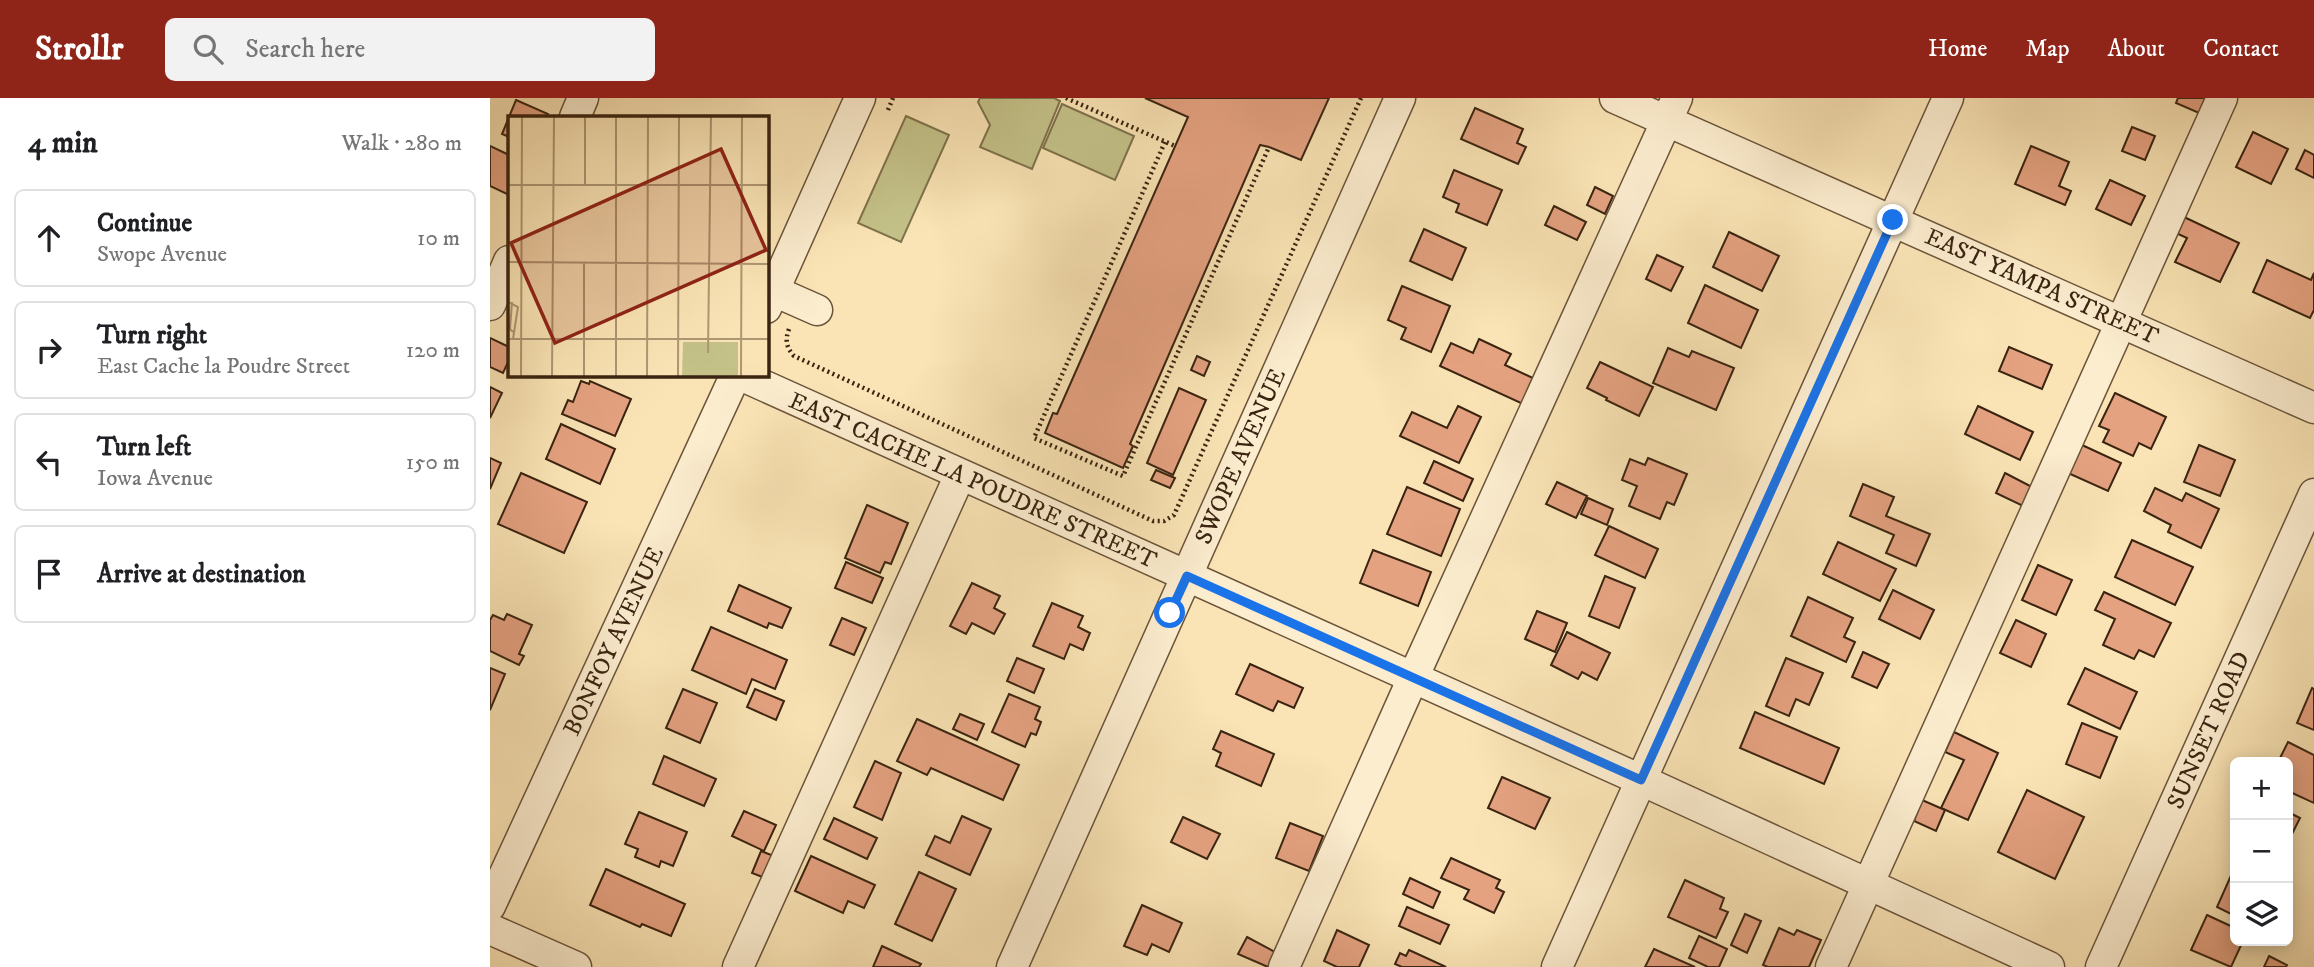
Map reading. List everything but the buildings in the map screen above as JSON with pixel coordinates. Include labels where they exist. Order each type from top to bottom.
[{"type":"street","points":[[575,116],[583,98]]},
{"type":"street","points":[[789,303],[860,98]]},
{"type":"street","name":"SWOPE AVENUE","points":[[1012,967],[1400,98]]},
{"type":"street","name":"EAST YAMPA STREET","points":[[1615,98],[1672,109],[1893,220],[2314,408]]},
{"type":"street","points":[[1556,967],[1948,98]]},
{"type":"street","points":[[1831,967],[2222,98]]},
{"type":"street","points":[[1284,967],[1672,109]]},
{"type":"street","points":[[490,305],[503,267]]},
{"type":"street","name":"BONFOY AVENUE","points":[[490,906],[736,376]]},
{"type":"street","name":"EAST CACHE LA POUDRE STREET","points":[[741,376],[1641,780],[2049,967]]},
{"type":"street","points":[[738,967],[960,475]]},
{"type":"street","name":"SUNSET ROAD","points":[[2101,967],[2314,494]]},
{"type":"street","points":[[490,929],[576,967]]},
{"type":"path","points":[[882,122],[893,98]]},
{"type":"path","points":[[1066,98],[1175,146]]},
{"type":"path","points":[[789,303],[786,338],[788,349],[794,356],[1153,521],[1164,521],[1174,515],[1361,98]]},
{"type":"path","points":[[1165,142],[1034,438],[1123,476],[1269,146]]},
{"type":"shaded area","points":[[980,98],[1054,98],[1060,101],[1032,169],[980,147],[990,125],[978,102]]},
{"type":"shaded area","points":[[1062,104],[1134,136],[1115,180],[1043,148]]},
{"type":"shaded area","points":[[906,116],[949,135],[901,242],[858,223]]},
{"type":"route","points":[[1170,613],[1187,576],[1641,780],[1893,220]]}]
